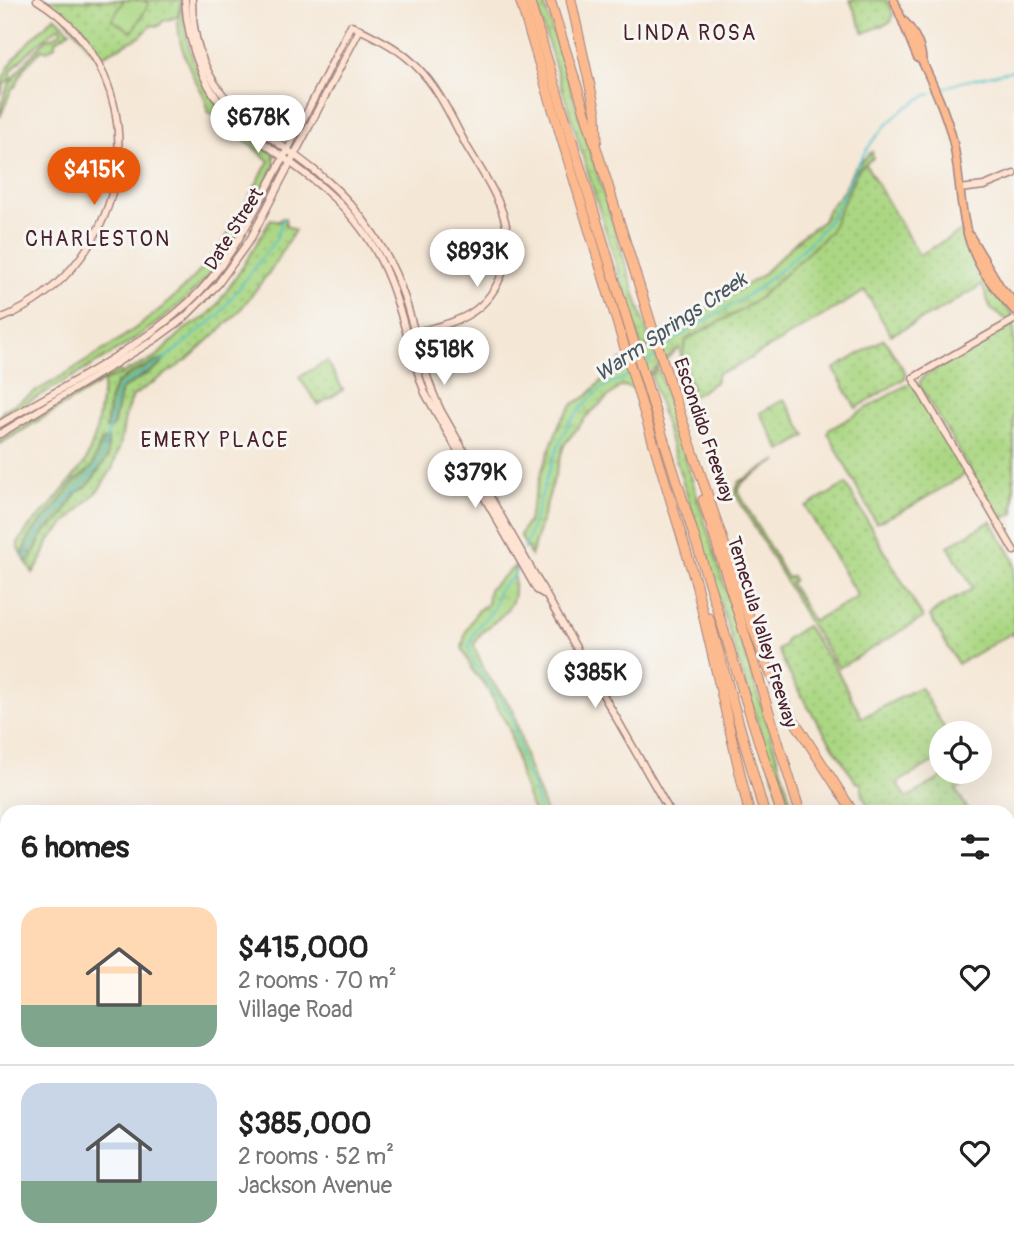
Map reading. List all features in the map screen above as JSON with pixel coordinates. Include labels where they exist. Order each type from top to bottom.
[{"type":"highway","points":[[520,0],[628,352],[646,398],[696,584],[748,805]]},
{"type":"highway","name":"Escondido Freeway","points":[[530,0],[634,342],[646,398],[753,724]]},
{"type":"highway","name":"Escondido Freeway","points":[[550,0],[669,381],[767,666],[797,727],[848,805]]},
{"type":"highway","points":[[571,0],[596,113],[597,152]]},
{"type":"highway","name":"Temecula Valley Freeway","points":[[669,381],[710,525],[798,805]]},
{"type":"highway","points":[[696,584],[714,631],[762,805]]},
{"type":"highway","points":[[753,724],[773,805]]},
{"type":"highway","name":"Temecula Valley Freeway","points":[[753,724],[778,805]]},
{"type":"main road","points":[[0,319],[36,301],[55,287],[80,261],[103,223],[116,173],[116,116],[103,76],[76,33],[37,0]]},
{"type":"main road","points":[[185,0],[191,41],[211,89],[241,125],[343,196],[374,236],[397,279],[438,412]]},
{"type":"main road","points":[[192,0],[194,28],[200,51],[221,93],[251,125],[286,154]]},
{"type":"main road","points":[[894,0],[922,55],[952,139],[971,244],[982,269],[1014,310]]},
{"type":"main road","name":"Date Street","points":[[0,424],[139,340],[190,302],[231,253],[248,226],[351,24],[360,29],[242,252],[218,284],[184,318],[134,354],[0,434]]},
{"type":"main road","points":[[360,29],[399,51],[426,77],[498,202],[506,226],[507,253],[503,273],[483,303],[462,319],[413,332]]},
{"type":"main road","points":[[293,159],[349,213],[375,249],[392,284],[414,361],[438,412],[527,565],[537,590],[544,594],[666,805]]},
{"type":"main road","points":[[960,189],[984,186],[1014,174]]},
{"type":"main road","points":[[349,213],[355,216],[368,234],[374,236]]},
{"type":"main road","points":[[970,236],[976,242],[987,266],[1014,302]]},
{"type":"main road","points":[[1014,320],[913,378],[1014,551]]},
{"type":"green space","points":[[42,0],[182,0],[177,17],[163,21],[159,26],[152,25],[140,37],[102,56],[95,54],[61,13]]},
{"type":"green space","points":[[124,0],[143,0],[149,4],[132,32],[112,20]]},
{"type":"green space","points":[[535,0],[543,0],[650,342],[642,349]]},
{"type":"green space","points":[[850,0],[887,0],[893,14],[891,22],[864,33]]},
{"type":"green space","points":[[182,5],[190,53],[208,91],[236,124],[274,154],[276,163],[236,238],[199,287],[174,310],[118,350],[0,418],[3,411],[92,358],[175,296],[221,245],[269,161],[219,117],[208,113],[205,99],[183,51],[178,23]]},
{"type":"green space","points":[[55,16],[70,31],[55,41],[55,46],[47,51],[42,49],[24,68],[0,117],[4,95],[9,85],[47,39],[62,31],[60,26],[16,65],[11,71],[11,79],[4,84],[0,95],[6,73],[20,52]]},
{"type":"green space","points":[[872,152],[873,158],[858,169],[830,232],[759,298],[687,339],[683,357],[693,388],[689,389],[679,348],[633,388],[618,388],[587,416],[564,445],[531,556],[520,535],[528,521],[541,473],[560,422],[573,404],[587,396],[622,360],[624,366],[627,366],[670,328],[675,329],[762,275],[804,234],[823,221],[827,211],[843,191],[854,168]]},
{"type":"green space","points":[[865,163],[919,255],[962,231],[983,276],[1013,315],[1009,321],[991,309],[982,285],[891,335],[865,291],[734,368],[718,373],[715,382],[692,397],[683,357],[687,339],[759,298],[830,231],[858,169]]},
{"type":"green space","points":[[285,218],[286,226],[295,230],[271,270],[236,315],[187,360],[133,396],[126,412],[120,446],[112,469],[99,489],[49,540],[33,573],[18,548],[18,543],[86,461],[96,433],[104,381],[154,359],[185,329],[206,317],[242,268],[271,219],[278,222]]},
{"type":"green space","points":[[1014,323],[1014,513],[1000,520],[919,384],[923,377]]},
{"type":"green space","points":[[884,339],[905,372],[905,378],[856,408],[834,369]]},
{"type":"green space","points":[[163,359],[161,365],[121,390],[113,426],[106,429],[110,398],[115,385],[131,373]]},
{"type":"green space","points":[[327,361],[343,390],[318,405],[299,377]]},
{"type":"green space","points":[[658,369],[792,805],[783,805],[651,375]]},
{"type":"green space","points":[[119,370],[122,374],[104,381],[0,444],[0,439]]},
{"type":"green space","points":[[913,383],[966,474],[908,508],[876,523],[828,433]]},
{"type":"green space","points":[[784,399],[806,436],[781,451],[760,413]]},
{"type":"green space","points":[[108,439],[108,457],[88,486],[76,493],[61,519],[44,532],[27,562],[22,555],[30,535],[72,484],[92,467],[101,441]]},
{"type":"green space","points":[[778,460],[743,482],[738,491],[787,578],[792,576],[794,580],[790,583],[813,621],[858,597],[806,507],[846,484],[923,618],[839,668],[811,626],[735,493],[739,482]]},
{"type":"green space","points":[[991,521],[1014,560],[1014,636],[1012,633],[958,664],[930,616],[973,588],[948,546]]},
{"type":"green space","points":[[515,566],[514,595],[510,606],[481,634],[474,646],[485,672],[513,710],[528,766],[543,805],[531,805],[509,728],[486,686],[473,671],[462,648],[466,631],[477,611],[487,604],[489,589]]},
{"type":"green space","points":[[806,626],[837,670],[862,718],[920,687],[940,721],[929,721],[929,764],[897,783],[907,798],[931,784],[966,784],[956,790],[965,805],[868,805],[861,783],[856,782],[795,684],[778,650],[786,639]]},
{"type":"waterway","name":"Warm Springs Creek","points":[[937,91],[961,82],[1014,70]]},
{"type":"waterway","name":"Warm Springs Creek","points":[[663,349],[684,333],[752,292],[783,268],[830,219],[866,150],[884,127],[907,107],[932,93]]},
{"type":"waterway","points":[[24,558],[41,529],[94,471],[102,457],[119,387],[163,360],[219,315],[276,239],[283,218]]},
{"type":"waterway","name":"Warm Springs Creek","points":[[644,365],[656,355]]},
{"type":"waterway","name":"Warm Springs Creek","points":[[524,549],[552,463],[570,423],[583,405],[601,389],[631,374]]},
{"type":"waterway","name":"Warm Springs Creek","points":[[519,564],[513,577],[499,589],[493,610],[475,630],[469,649],[475,665],[511,715],[524,769],[533,786],[538,805]]},
{"type":"district","name":"LINDA ROSA","points":[[690,33]]},
{"type":"district","name":"CHARLESTON","points":[[98,239]]},
{"type":"district","name":"EMERY PLACE","points":[[215,440]]}]
